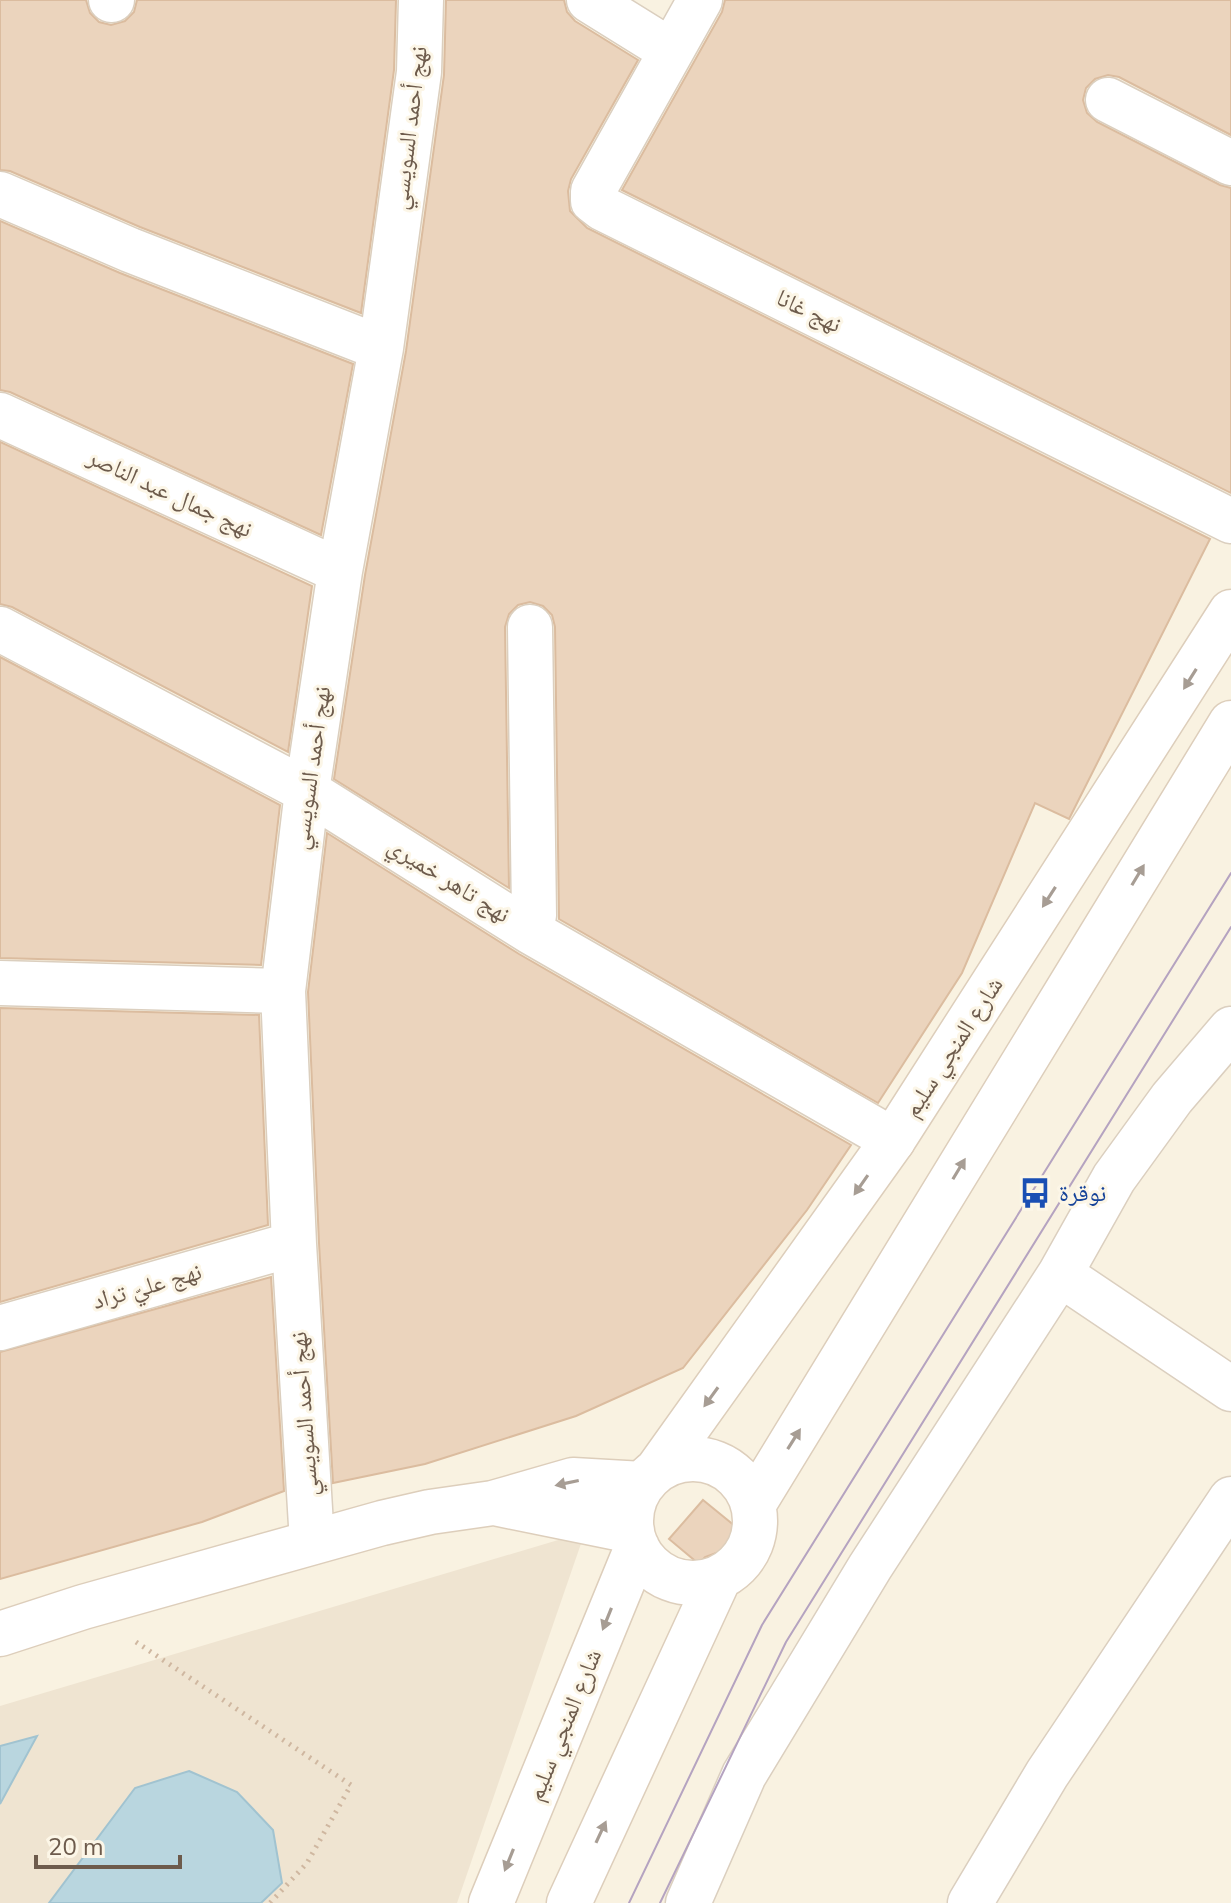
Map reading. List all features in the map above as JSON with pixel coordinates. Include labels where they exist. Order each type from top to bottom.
[{"type":"street","name":"نهج أحمد السويسي","points":[[312,1542],[283,991],[307,791],[340,571],[381,348],[419,72],[421,0]]},
{"type":"street","points":[[589,0],[671,51]]},
{"type":"street","name":"نهج غانا","points":[[700,0],[593,191],[593,201],[1231,521]]},
{"type":"street","points":[[1108,100],[1231,163]]},
{"type":"street","points":[[0,194],[130,250],[381,348]]},
{"type":"street","name":"نهج جمال عبد الناصر","points":[[0,415],[340,571]]},
{"type":"street","name":"شارع المنجي سليم","points":[[651,1476],[893,1140],[1231,612]]},
{"type":"street","points":[[530,627],[534,915],[531,932]]},
{"type":"street","name":"نهج تاهر خميري","points":[[0,629],[307,791],[531,932],[893,1140]]},
{"type":"street","points":[[753,1505],[1229,731]]},
{"type":"street","points":[[0,983],[283,991]]},
{"type":"street","points":[[688,1903],[744,1775],[870,1567],[1060,1274],[1114,1178],[1172,1098],[1231,1029]]},
{"type":"street","name":"نهج عليّ تراد","points":[[0,1328],[294,1244]]},
{"type":"street","points":[[1060,1274],[1231,1389]]},
{"type":"street","points":[[0,1634],[83,1607],[312,1542],[430,1512],[493,1503],[573,1480],[651,1476],[676,1461],[695,1459],[715,1463],[732,1473],[745,1487],[753,1505],[756,1522],[753,1539],[734,1569],[719,1578],[700,1583],[681,1582],[663,1575],[648,1563],[634,1539],[631,1514],[651,1476]]},
{"type":"street","points":[[970,1903],[1047,1774],[1231,1499]]},
{"type":"street","points":[[493,1503],[634,1539]]},
{"type":"street","name":"شارع المنجي سليم","points":[[491,1903],[634,1539]]},
{"type":"street","points":[[569,1903],[719,1578]]},
{"type":"path","points":[[83,1607],[351,1785],[307,1863],[270,1903]]},
{"type":"shaded area","points":[[585,1532],[457,1903],[0,1903],[0,1706]]},
{"type":"water","points":[[37,1736],[0,1804],[0,1746]]},
{"type":"water","points":[[189,1771],[237,1792],[273,1830],[282,1883],[261,1903],[49,1903],[135,1788]]},
{"type":"building","points":[[0,0],[86,0],[90,13],[99,22],[111,25],[125,21],[134,12],[137,0],[396,0],[394,70],[361,313],[140,227],[10,171],[0,170]]},
{"type":"building","points":[[446,0],[564,0],[567,12],[575,21],[638,60],[571,179],[568,191],[570,211],[587,228],[1210,539],[1069,819],[1035,803],[962,973],[878,1103],[559,919],[555,627],[552,615],[543,606],[530,602],[518,605],[509,614],[505,627],[509,888],[334,779],[365,575],[406,351],[444,75]]},
{"type":"building","points":[[725,0],[1231,0],[1231,135],[1119,77],[1108,75],[1095,79],[1086,88],[1083,100],[1087,113],[1097,122],[1231,188],[1231,493],[622,190],[722,12]]},
{"type":"building","points":[[0,221],[120,273],[353,364],[321,535],[0,390]]},
{"type":"building","points":[[0,442],[312,586],[288,752],[12,607],[0,604]]},
{"type":"building","points":[[0,657],[280,805],[261,965],[0,958]]},
{"type":"building","points":[[327,833],[519,954],[851,1145],[807,1210],[683,1368],[576,1416],[425,1464],[333,1483],[308,992]]},
{"type":"building","points":[[0,1008],[259,1015],[268,1225],[0,1302]]},
{"type":"building","points":[[271,1277],[284,1491],[202,1522],[0,1579],[0,1352]]},
{"type":"building","points":[[703,1500],[746,1535],[730,1556],[716,1553],[705,1557],[699,1564],[669,1539]]},
{"type":"tram line","points":[[629,1903],[762,1625],[1231,873]]},
{"type":"tram line","points":[[660,1903],[786,1642],[1231,927]]},
{"type":"place","name":"نوقرة","points":[[1035,1193]]}]
